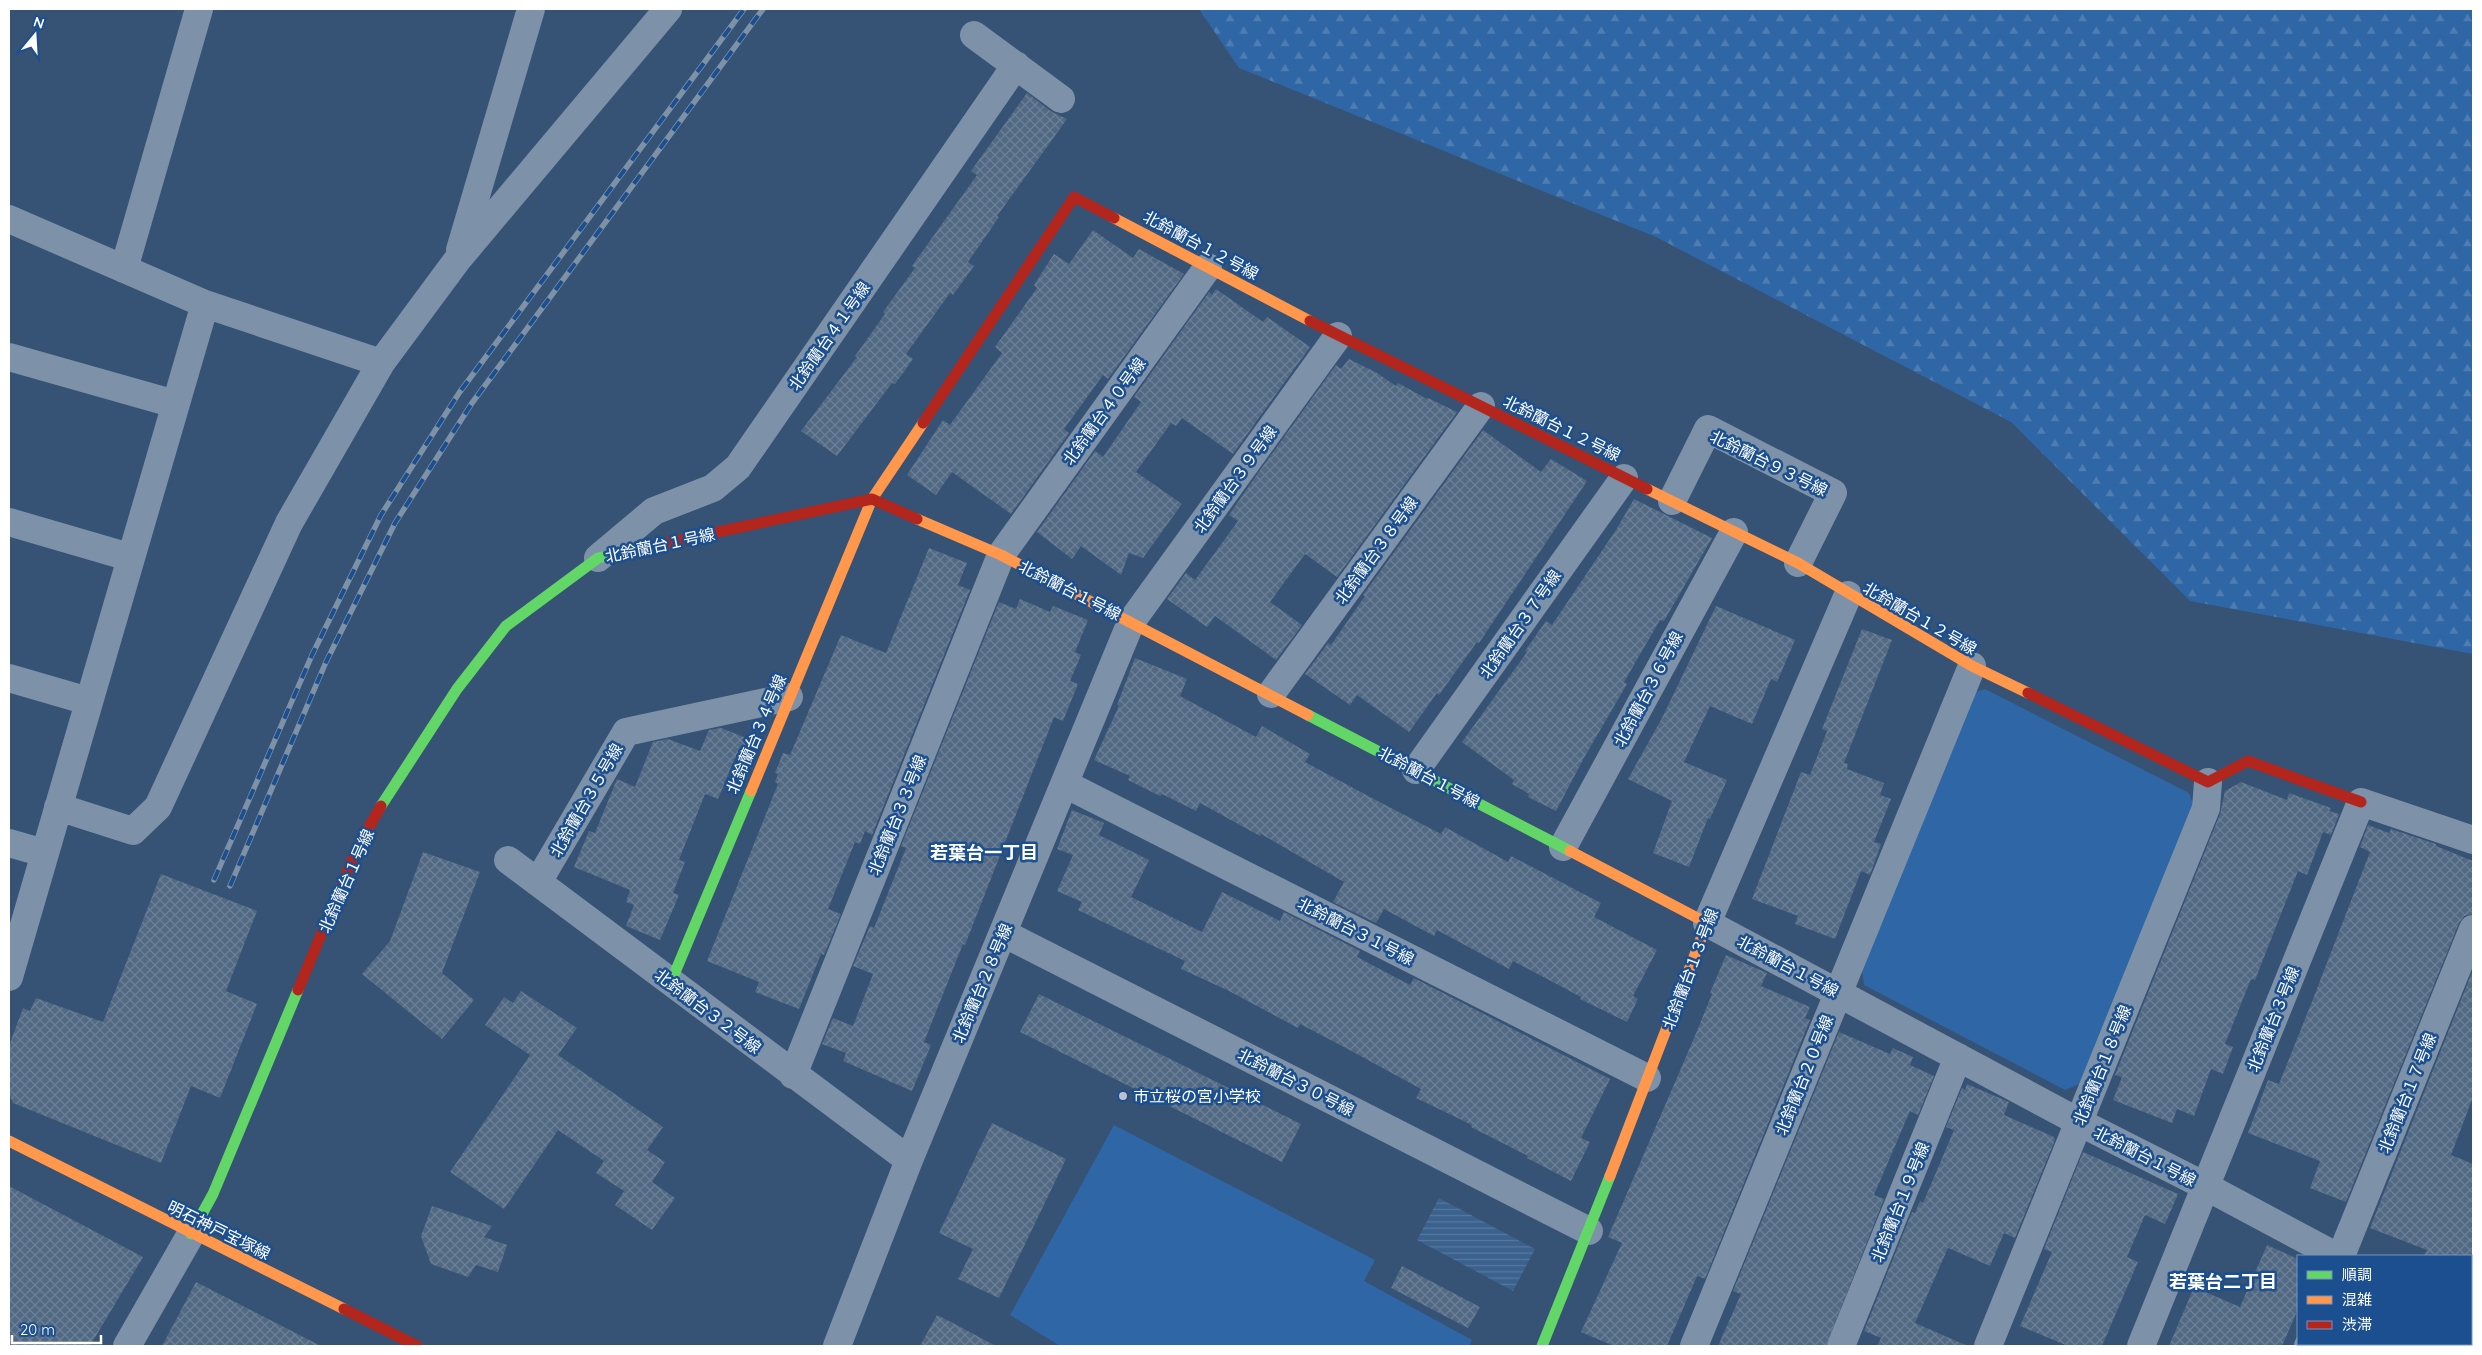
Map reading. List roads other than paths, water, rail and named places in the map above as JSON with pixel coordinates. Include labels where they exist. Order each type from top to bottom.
[{"type":"street","points":[[124,268],[200,9]]},
{"type":"street","points":[[458,259],[531,9]]},
{"type":"street","points":[[58,808],[133,831],[158,807],[289,523],[381,363],[458,259],[663,13]]},
{"type":"street","points":[[974,35],[1062,99]]},
{"type":"street","name":"北鈴蘭台４１号線","points":[[598,558],[654,511],[713,488],[738,466],[1016,65]]},
{"type":"street","name":"北鈴蘭台１２号線","points":[[872,499],[1074,197],[1338,336],[1798,563],[1848,595],[1972,666],[2208,782]]},
{"type":"street","points":[[9,219],[205,304],[381,363]]},
{"type":"street","name":"北鈴蘭台４０号線","points":[[1001,555],[1208,267]]},
{"type":"street","points":[[9,977],[205,304]]},
{"type":"street","name":"北鈴蘭台３９号線","points":[[1131,622],[1338,336]]},
{"type":"street","points":[[9,358],[175,404]]},
{"type":"street","name":"北鈴蘭台３８号線","points":[[1270,694],[1481,406]]},
{"type":"street","name":"北鈴蘭台９３号線","points":[[1672,501],[1708,429],[1833,493],[1798,563]]},
{"type":"street","name":"北鈴蘭台３７号線","points":[[1416,770],[1624,478]]},
{"type":"street","name":"北鈴蘭台１号線","points":[[127,1346],[214,1194],[358,846],[397,778],[457,689],[506,626],[598,558],[872,499],[1001,555],[1131,622],[1563,847],[2079,1122],[2334,1255]]},
{"type":"street","name":"北鈴蘭台３４号線","points":[[671,982],[872,499]]},
{"type":"street","points":[[9,522],[130,557]]},
{"type":"street","name":"北鈴蘭台３６号線","points":[[1563,847],[1734,532]]},
{"type":"street","name":"北鈴蘭台３３号線","points":[[793,1075],[1001,555]]},
{"type":"street","name":"北鈴蘭台１３号線","points":[[1542,1346],[1589,1231],[1706,923],[1848,595]]},
{"type":"street","name":"北鈴蘭台２８号線","points":[[837,1346],[909,1160],[1131,622]]},
{"type":"street","name":"北鈴蘭台２０号線","points":[[1694,1346],[1972,666]]},
{"type":"street","points":[[9,678],[88,701]]},
{"type":"street","name":"北鈴蘭台３５号線","points":[[538,882],[626,732],[789,697]]},
{"type":"street","points":[[2208,782],[2248,761],[2473,840]]},
{"type":"street","name":"北鈴蘭台１８号線","points":[[1988,1346],[2206,808],[2208,782]]},
{"type":"street","name":"北鈴蘭台３１号線","points":[[1065,784],[1647,1078]]},
{"type":"street","name":"北鈴蘭台３号線","points":[[2141,1346],[2361,802]]},
{"type":"street","points":[[9,843],[44,852]]},
{"type":"street","name":"北鈴蘭台３２号線","points":[[508,860],[909,1160]]},
{"type":"street","name":"北鈴蘭台１７号線","points":[[2341,1255],[2473,929]]},
{"type":"street","name":"北鈴蘭台３０号線","points":[[1004,933],[1589,1231]]},
{"type":"street","name":"北鈴蘭台１９号線","points":[[1841,1346],[1958,1057]]},
{"type":"street","name":"明石神戸宝塚線","points":[[9,1141],[190,1234],[417,1346]]},
{"type":"railway","points":[[214,880],[312,655],[381,515],[459,393],[744,9]]},
{"type":"railway","points":[[230,886],[326,662],[395,523],[472,403],[763,9]]},
{"type":"place","name":"市立桜の宮小学校","points":[[1123,1096]]},
{"type":"district","name":"若葉台一丁目","points":[[984,852]]},
{"type":"district","name":"若葉台二丁目","points":[[2223,1281]]}]
